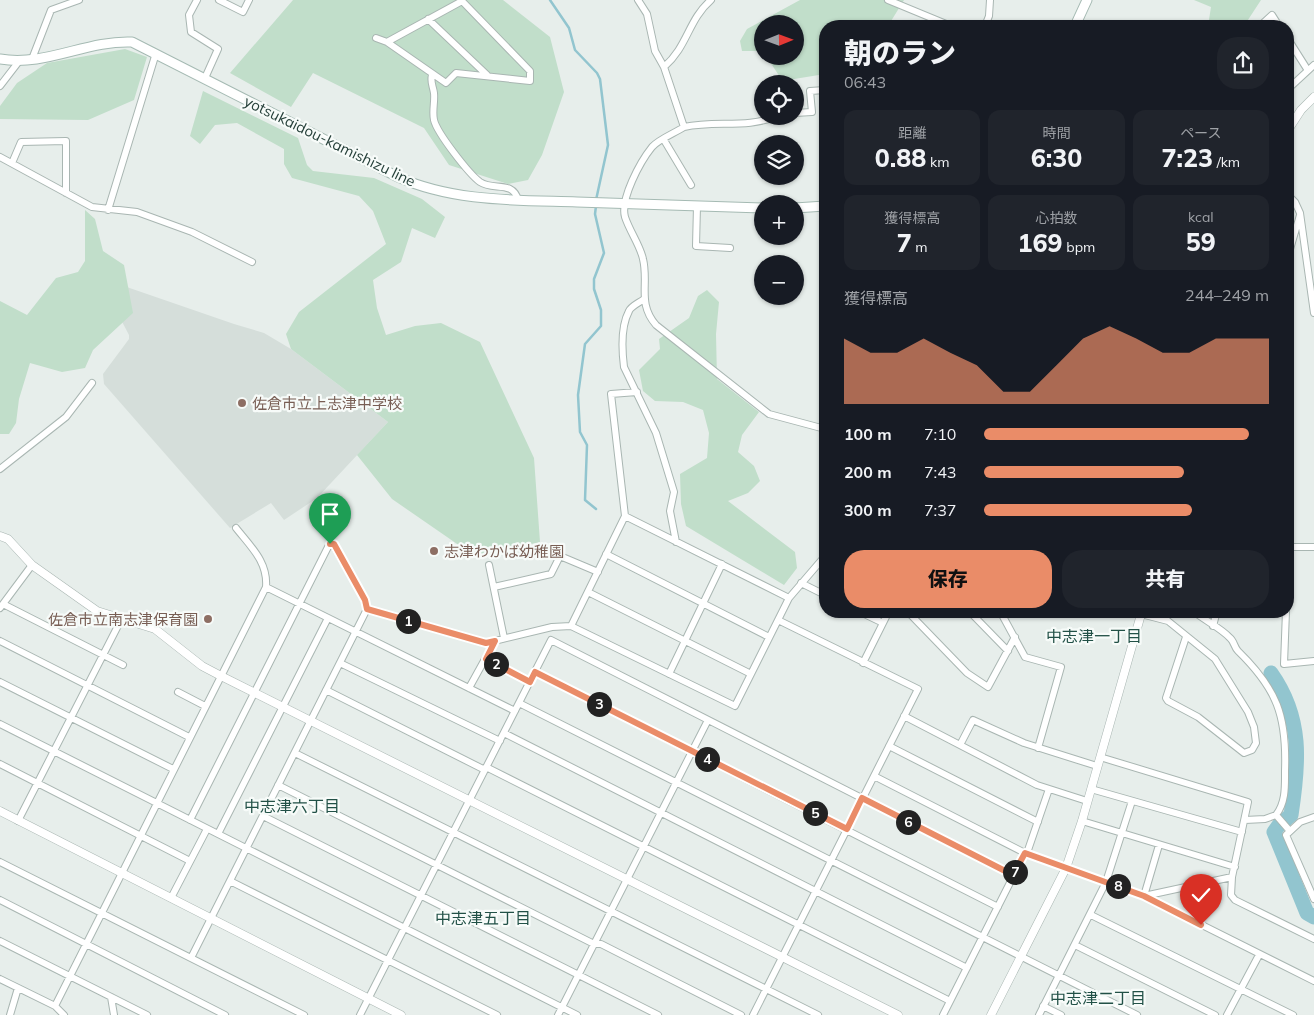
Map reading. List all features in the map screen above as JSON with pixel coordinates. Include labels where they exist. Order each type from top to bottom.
[{"type":"main road","points":[[1078,20],[1087,0]]},
{"type":"main road","name":"yotsukaidou-kamishizu line","points":[[0,59],[32,59],[119,42],[132,42],[413,184],[464,196],[518,200],[754,208]]},
{"type":"main road","points":[[804,207],[819,206]]},
{"type":"street","points":[[32,59],[51,10],[79,0]]},
{"type":"street","points":[[196,0],[189,15],[191,32],[218,49],[206,78]]},
{"type":"street","points":[[219,0],[243,12],[249,0]]},
{"type":"street","points":[[638,0],[648,14],[655,51],[664,67],[684,127]]},
{"type":"street","points":[[664,67],[677,56],[698,14],[711,0]]},
{"type":"street","points":[[888,0],[936,20]]},
{"type":"street","points":[[987,20],[990,0]]},
{"type":"street","points":[[376,38],[387,42],[446,83],[456,73],[530,81],[530,71],[462,1],[387,42]]},
{"type":"street","points":[[1267,20],[1272,15],[1276,20]]},
{"type":"street","points":[[428,19],[487,75]]},
{"type":"street","points":[[1294,51],[1308,69]]},
{"type":"street","points":[[108,210],[156,53]]},
{"type":"street","points":[[0,86],[20,60]]},
{"type":"street","points":[[1294,83],[1314,65]]},
{"type":"street","points":[[432,75],[430,80],[434,93],[433,111],[440,132],[478,180],[487,185],[507,187],[517,196],[518,200]]},
{"type":"street","points":[[804,112],[812,112],[810,91],[819,90]]},
{"type":"street","points":[[1294,119],[1314,97]]},
{"type":"street","points":[[754,123],[749,125],[713,123],[684,127],[653,146],[637,171],[624,204],[625,216],[643,260],[644,299],[649,317],[656,325],[768,414],[819,427]]},
{"type":"street","points":[[664,140],[691,185]]},
{"type":"street","points":[[12,163],[21,142],[66,141],[66,193]]},
{"type":"street","points":[[0,157],[92,207],[137,212],[192,232],[252,262]]},
{"type":"street","points":[[1294,201],[1300,213],[1314,313]]},
{"type":"street","points":[[697,206],[696,246],[730,248]]},
{"type":"street","points":[[1294,234],[1300,213]]},
{"type":"street","points":[[644,299],[629,310],[625,322],[624,367],[656,433],[674,492],[670,511],[676,542]]},
{"type":"street","points":[[0,469],[66,417],[92,384]]},
{"type":"street","points":[[571,626],[625,516],[611,394],[637,392]]},
{"type":"street","points":[[625,516],[789,598]]},
{"type":"street","points":[[55,1006],[266,587],[266,570],[263,561],[236,528]]},
{"type":"street","points":[[0,536],[8,539],[32,565],[97,611],[155,629],[202,666],[221,676],[470,799],[898,1015]]},
{"type":"street","points":[[190,820],[330,544],[334,544],[365,600],[367,609],[191,958]]},
{"type":"street","points":[[1294,546],[1314,547]]},
{"type":"street","points":[[606,554],[769,637]]},
{"type":"street","points":[[494,587],[551,574],[560,556],[598,572]]},
{"type":"street","points":[[367,609],[486,643],[552,627],[571,626],[735,706],[789,598],[819,563]]},
{"type":"street","points":[[489,564],[504,638]]},
{"type":"street","points":[[669,674],[722,564]]},
{"type":"street","points":[[32,565],[2,606],[123,664]]},
{"type":"street","points":[[801,583],[819,592]]},
{"type":"street","points":[[266,587],[515,711]]},
{"type":"street","points":[[588,592],[751,674]]},
{"type":"street","points":[[18,821],[122,618]]},
{"type":"street","points":[[218,834],[328,618]]},
{"type":"street","points":[[871,618],[882,624]]},
{"type":"street","points":[[863,663],[885,618]]},
{"type":"street","points":[[914,618],[967,674],[988,687],[1015,637]]},
{"type":"street","points":[[976,618],[1008,651]]},
{"type":"street","points":[[1004,618],[1025,657],[1061,667],[1038,748]]},
{"type":"street","points":[[992,1015],[1066,868],[1082,821],[1141,618]]},
{"type":"street","points":[[1158,618],[1168,621],[1215,659],[1248,712],[1254,728],[1256,743],[1252,750],[1244,753],[1198,717],[1168,701],[1166,698],[1186,637]]},
{"type":"street","points":[[1202,618],[1231,638],[1236,649],[1260,674],[1281,711],[1284,732],[1285,787],[1283,802],[1276,814],[1265,819],[1245,820]]},
{"type":"street","points":[[1213,626],[1215,618]]},
{"type":"street","points":[[1286,618],[1284,664],[1314,661]]},
{"type":"street","points":[[753,1015],[918,690],[778,620]]},
{"type":"street","points":[[360,1015],[551,640],[1013,875]]},
{"type":"street","points":[[0,641],[189,737]]},
{"type":"street","points":[[469,688],[495,641]]},
{"type":"street","points":[[486,659],[530,682]]},
{"type":"street","points":[[340,662],[500,741]]},
{"type":"street","points":[[535,672],[998,906]]},
{"type":"street","points":[[0,682],[173,770]]},
{"type":"street","points":[[326,690],[799,923],[950,1001]]},
{"type":"street","points":[[178,692],[205,706]]},
{"type":"street","points":[[519,703],[1137,1015]]},
{"type":"street","points":[[904,716],[1049,789],[1087,801]]},
{"type":"street","points":[[558,1015],[708,720]]},
{"type":"street","points":[[960,745],[973,720],[1038,748],[1097,766]]},
{"type":"street","points":[[0,724],[577,1015]]},
{"type":"street","points":[[504,733],[967,968]]},
{"type":"street","points":[[889,746],[1038,822]]},
{"type":"street","points":[[295,753],[452,834],[818,1015]]},
{"type":"street","points":[[1100,757],[1248,802],[1232,877],[1231,895],[1235,900],[1314,939]]},
{"type":"street","points":[[0,764],[190,861]]},
{"type":"street","points":[[874,776],[1026,853],[1144,896],[1314,981]]},
{"type":"street","points":[[278,785],[436,866],[594,944],[601,944],[741,1015]]},
{"type":"street","points":[[943,1015],[1013,875],[1026,853],[1049,789]]},
{"type":"street","points":[[1091,789],[1242,832]]},
{"type":"street","points":[[1039,1015],[1106,882],[1132,801]]},
{"type":"street","points":[[0,811],[401,1015]]},
{"type":"street","points":[[1276,814],[1289,830]]},
{"type":"street","points":[[263,816],[658,1015]]},
{"type":"street","points":[[1314,817],[1300,822],[1289,830],[1286,835],[1314,899]]},
{"type":"street","points":[[1082,821],[1235,867]]},
{"type":"street","points":[[170,898],[207,829]]},
{"type":"street","points":[[1144,896],[1159,845]]},
{"type":"street","points":[[0,862],[304,1015]]},
{"type":"street","points":[[1144,896],[1232,877]]},
{"type":"street","points":[[230,881],[497,1015]]},
{"type":"street","points":[[0,900],[226,1015]]},
{"type":"street","points":[[1091,915],[1294,1015]]},
{"type":"street","points":[[0,941],[147,1015]]},
{"type":"street","points":[[1075,945],[1215,1015]]},
{"type":"street","points":[[1227,1015],[1259,955]]},
{"type":"street","points":[[0,979],[55,1006],[64,1015]]},
{"type":"street","points":[[10,1015],[18,988]]},
{"type":"street","points":[[111,997],[114,1015]]},
{"type":"street","points":[[1044,1006],[1061,1015]]},
{"type":"shaded area","name":"佐倉市立上志津中学校","points":[[118,284],[264,333],[291,349],[388,422],[317,498],[284,520],[271,503],[230,528],[104,384],[103,374],[129,339],[129,335],[107,293]]},
{"type":"green space","points":[[293,0],[503,0],[550,37],[564,92],[542,155],[528,180],[508,184],[449,165],[424,128],[313,73],[291,107],[230,73]]},
{"type":"green space","points":[[800,0],[904,0],[892,20],[819,20],[819,75],[804,77],[804,75],[779,75],[772,65],[804,65],[804,15],[773,15]]},
{"type":"green space","points":[[1194,0],[1261,0],[1248,20],[1209,20],[1211,7]]},
{"type":"green space","points":[[754,25],[754,51],[742,51],[740,41],[747,29]]},
{"type":"green space","points":[[125,49],[147,57],[134,100],[88,120],[0,119],[0,106],[17,83],[47,63]]},
{"type":"green space","points":[[203,91],[298,138],[307,165],[313,171],[374,178],[422,199],[445,217],[435,238],[412,228],[401,262],[373,280],[377,308],[386,335],[415,326],[441,323],[480,342],[534,458],[540,542],[476,557],[392,499],[357,455],[388,422],[291,349],[286,334],[299,312],[386,244],[373,211],[359,196],[292,178],[284,164],[284,149],[237,123],[215,125],[200,144],[190,136]]},
{"type":"green space","points":[[85,210],[95,219],[103,251],[124,265],[133,313],[93,350],[85,368],[62,372],[30,363],[19,399],[16,423],[9,434],[0,434],[0,301],[27,315],[56,278],[78,272],[85,261]]},
{"type":"green space","points":[[707,290],[719,302],[716,334],[717,379],[759,412],[742,435],[738,452],[754,466],[760,481],[748,493],[728,501],[795,552],[797,568],[784,585],[686,526],[681,504],[680,474],[707,458],[709,433],[703,410],[683,402],[655,401],[643,391],[639,370],[660,349],[659,339],[689,318],[698,296]]},
{"type":"waterway","points":[[550,0],[569,28],[575,50],[597,73],[600,79],[608,145],[596,200]]},
{"type":"waterway","points":[[596,206],[595,214],[604,253],[594,279],[594,289],[601,310],[601,326],[585,344],[578,395],[580,432],[587,445],[585,500],[596,509]]},
{"type":"waterway","points":[[1271,673],[1289,707],[1294,724],[1297,759],[1291,815],[1274,832],[1307,913],[1314,917]]},
{"type":"place","name":"佐倉市立上志津中学校","points":[[242,403]]},
{"type":"place","name":"志津わかば幼稚園","points":[[434,551]]},
{"type":"place","name":"佐倉市立南志津保育園","points":[[208,619]]},
{"type":"district","name":"中志津一丁目","points":[[1094,636]]},
{"type":"district","name":"中志津六丁目","points":[[292,806]]},
{"type":"district","name":"中志津五丁目","points":[[483,918]]},
{"type":"district","name":"中志津二丁目","points":[[1098,998]]},
{"type":"route","points":[[330,544],[334,544],[365,600],[367,609],[486,643],[495,641],[486,659],[530,682],[535,672],[847,829],[862,798],[1013,875],[1025,853],[1144,896],[1201,925]]}]
